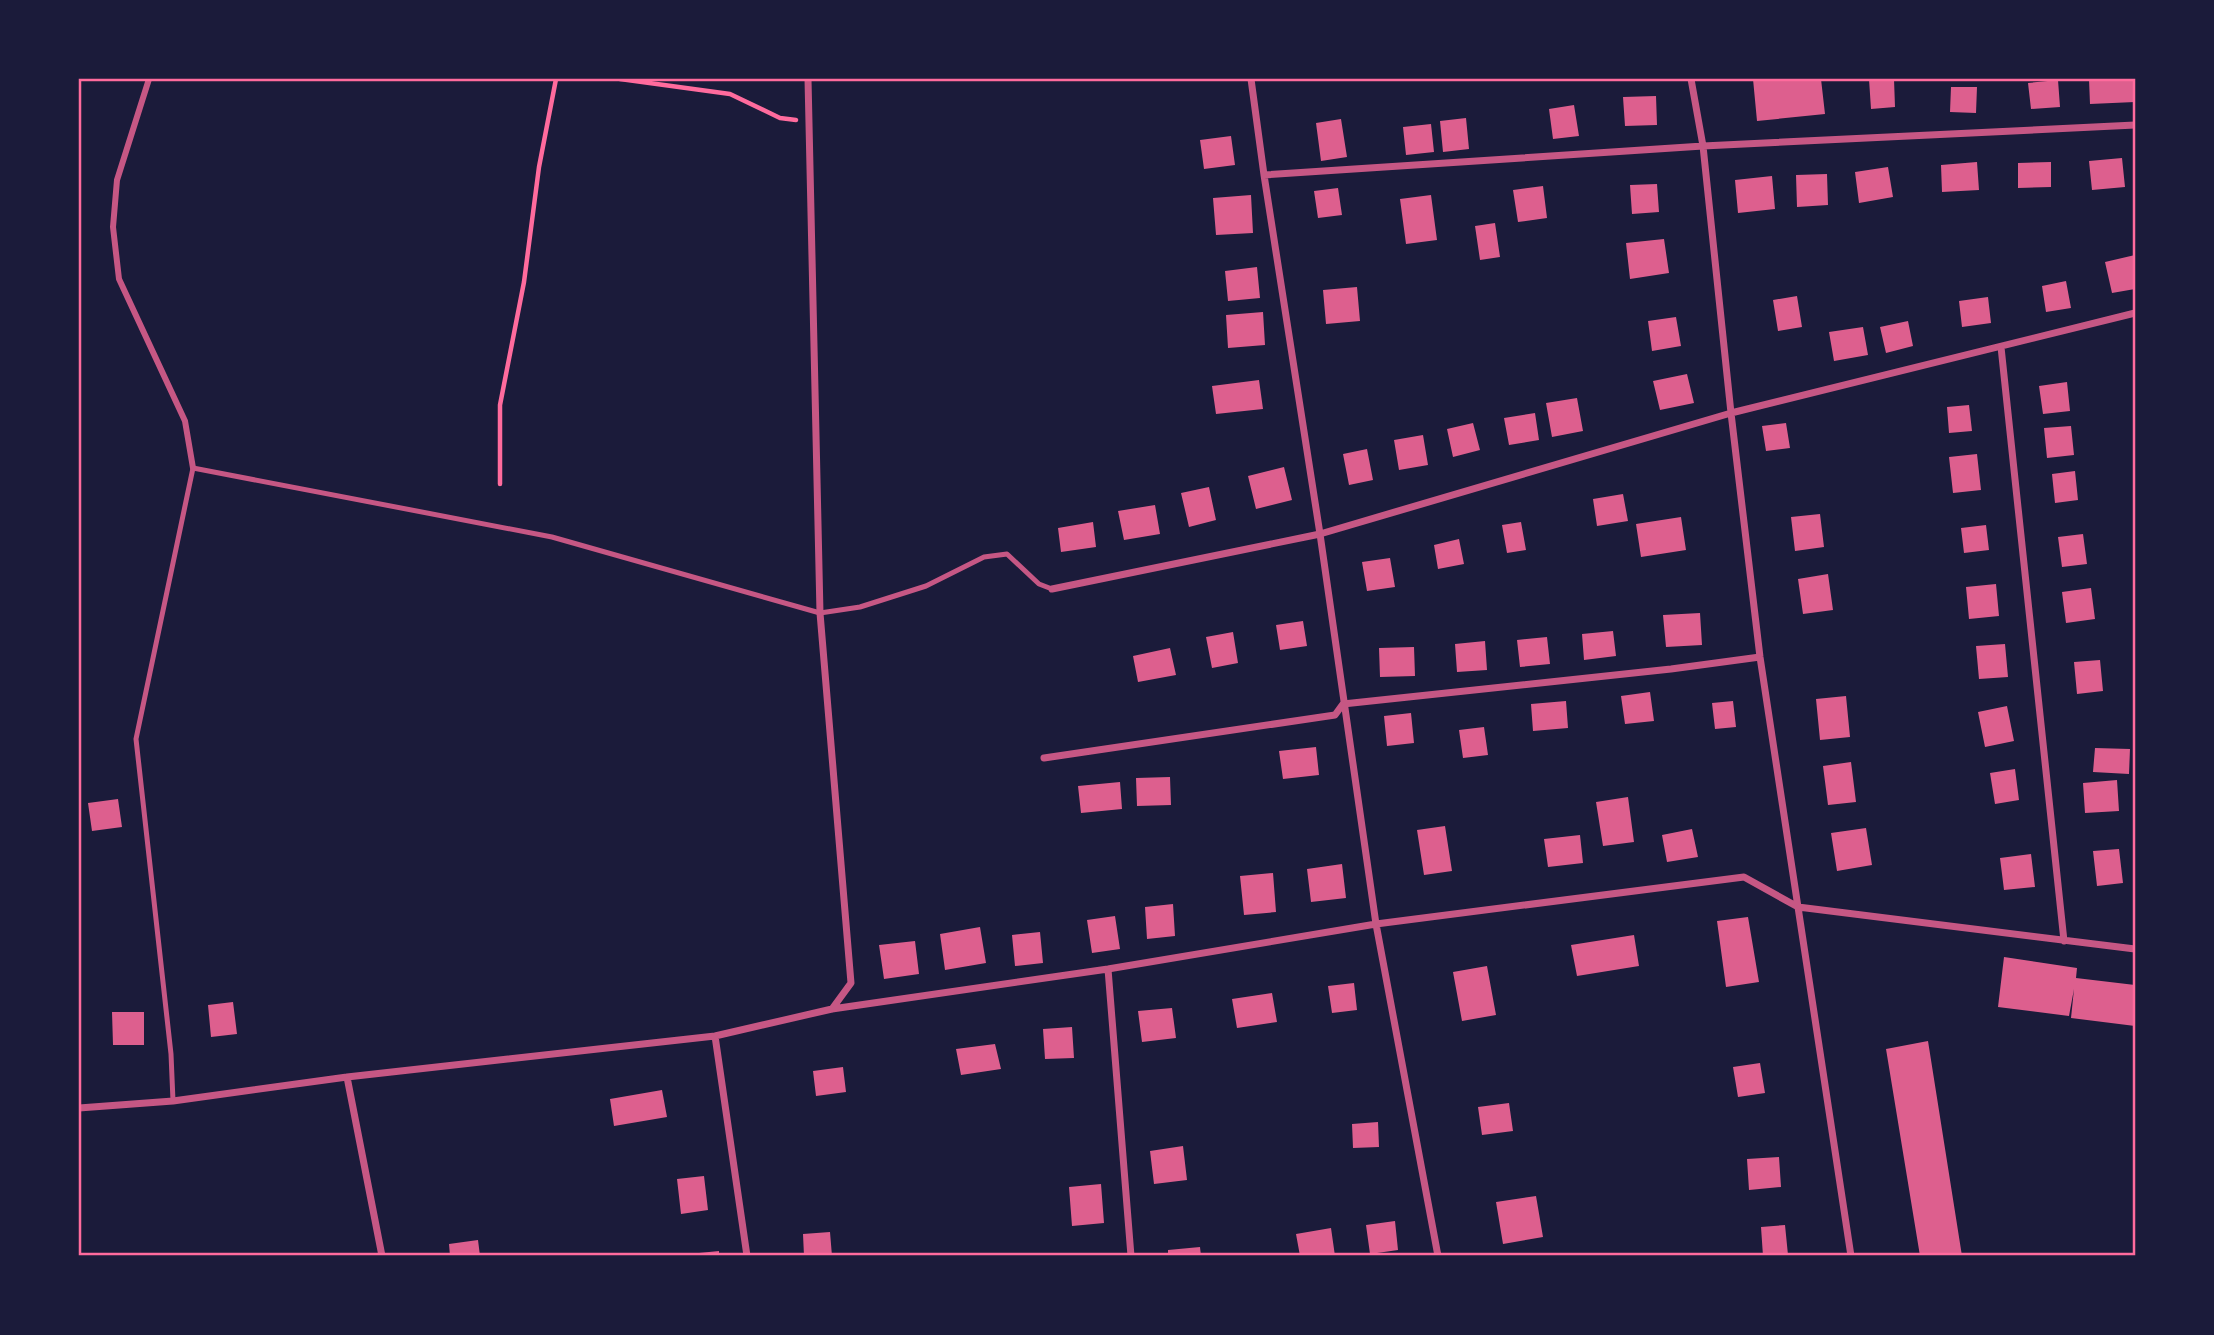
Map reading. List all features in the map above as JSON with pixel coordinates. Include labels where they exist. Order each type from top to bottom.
[{"type":"street","points":[[149,79],[117,180],[113,227],[119,279],[185,421],[193,468]]},
{"type":"street","points":[[808,79],[820,613],[851,982],[832,1009]]},
{"type":"street","points":[[1251,79],[1376,924],[1438,1256]]},
{"type":"street","points":[[1691,79],[1703,146],[1760,657],[1851,1256]]},
{"type":"street","points":[[1264,175],[1703,146],[2135,125]]},
{"type":"street","points":[[1052,590],[1320,534],[1731,412],[2135,313]]},
{"type":"street","points":[[2001,347],[2064,941]]},
{"type":"street","points":[[1044,758],[1335,715],[1343,704],[1760,657]]},
{"type":"street","points":[[79,1108],[173,1101],[346,1077],[715,1036],[832,1009],[1108,969],[1376,924],[1744,877],[1798,907],[2135,949]]},
{"type":"street","points":[[1108,969],[1131,1256]]},
{"type":"street","points":[[715,1036],[747,1256]]},
{"type":"street","points":[[346,1077],[382,1256]]},
{"type":"lane","points":[[173,1101],[171,1054],[136,739],[193,468],[552,537],[820,613],[860,607],[926,586],[984,557],[1007,554],[1039,584],[1052,590]]},
{"type":"path","points":[[500,484],[500,405],[524,282],[539,167],[556,79]]},
{"type":"path","points":[[620,79],[730,94],[780,118],[803,120]]},
{"type":"building","points":[[1753,79],[1821,79],[1825,114],[1757,121]]},
{"type":"building","points":[[1869,79],[1894,79],[1895,107],[1871,109]]},
{"type":"building","points":[[2089,79],[2135,79],[2135,102],[2090,104]]},
{"type":"building","points":[[2058,80],[2060,107],[2031,109],[2028,83]]},
{"type":"building","points":[[1951,87],[1977,87],[1976,113],[1950,112]]},
{"type":"building","points":[[1656,96],[1657,125],[1625,126],[1623,97]]},
{"type":"building","points":[[1574,105],[1579,136],[1553,139],[1549,109]]},
{"type":"building","points":[[1466,118],[1469,149],[1443,152],[1440,121]]},
{"type":"building","points":[[1341,119],[1347,157],[1321,161],[1316,123]]},
{"type":"building","points":[[1431,124],[1434,152],[1406,155],[1403,127]]},
{"type":"building","points":[[1231,136],[1235,165],[1204,169],[1200,140]]},
{"type":"building","points":[[2122,158],[2125,187],[2092,190],[2089,161]]},
{"type":"building","points":[[1977,162],[1979,190],[1942,192],[1941,165]]},
{"type":"building","points":[[2051,162],[2051,187],[2018,188],[2018,163]]},
{"type":"building","points":[[1888,167],[1893,197],[1859,203],[1855,172]]},
{"type":"building","points":[[1827,174],[1828,205],[1797,207],[1796,175]]},
{"type":"building","points":[[1772,176],[1775,209],[1738,213],[1735,180]]},
{"type":"building","points":[[1657,184],[1659,212],[1632,214],[1630,185]]},
{"type":"building","points":[[1543,186],[1547,218],[1518,222],[1513,190]]},
{"type":"building","points":[[1338,188],[1342,215],[1318,218],[1314,191]]},
{"type":"building","points":[[1251,195],[1253,233],[1216,235],[1213,198]]},
{"type":"building","points":[[1431,195],[1437,240],[1406,244],[1400,199]]},
{"type":"building","points":[[1495,223],[1500,257],[1480,260],[1475,226]]},
{"type":"building","points":[[1664,239],[1669,273],[1630,279],[1626,243]]},
{"type":"building","points":[[2135,255],[2135,289],[2112,293],[2105,262]]},
{"type":"building","points":[[1257,267],[1260,298],[1228,301],[1225,271]]},
{"type":"building","points":[[2066,281],[2071,308],[2046,312],[2042,286]]},
{"type":"building","points":[[1357,287],[1360,321],[1326,324],[1323,290]]},
{"type":"building","points":[[1797,296],[1802,327],[1778,331],[1773,300]]},
{"type":"building","points":[[1988,297],[1991,323],[1962,327],[1959,301]]},
{"type":"building","points":[[1263,312],[1265,345],[1228,348],[1226,315]]},
{"type":"building","points":[[1676,317],[1681,346],[1652,351],[1648,321]]},
{"type":"building","points":[[1908,321],[1913,346],[1886,353],[1880,327]]},
{"type":"building","points":[[1863,327],[1868,355],[1834,361],[1829,332]]},
{"type":"building","points":[[1687,374],[1694,403],[1660,410],[1653,381]]},
{"type":"building","points":[[1259,380],[1263,409],[1216,414],[1212,386]]},
{"type":"building","points":[[2067,382],[2070,411],[2043,414],[2039,386]]},
{"type":"building","points":[[1577,398],[1583,431],[1552,437],[1546,403]]},
{"type":"building","points":[[1969,405],[1972,431],[1949,433],[1947,407]]},
{"type":"building","points":[[1535,413],[1539,440],[1509,445],[1504,418]]},
{"type":"building","points":[[1473,423],[1480,450],[1453,457],[1447,429]]},
{"type":"building","points":[[1786,423],[1790,448],[1766,451],[1762,426]]},
{"type":"building","points":[[2071,426],[2074,455],[2047,458],[2044,428]]},
{"type":"building","points":[[1423,435],[1428,465],[1399,470],[1394,440]]},
{"type":"building","points":[[1367,449],[1373,480],[1349,485],[1343,454]]},
{"type":"building","points":[[1977,454],[1981,490],[1953,493],[1949,457]]},
{"type":"building","points":[[1284,467],[1292,500],[1256,509],[1248,476]]},
{"type":"building","points":[[2075,471],[2078,500],[2055,503],[2052,474]]},
{"type":"building","points":[[1209,487],[1216,520],[1189,527],[1181,493]]},
{"type":"building","points":[[1623,494],[1628,521],[1597,526],[1593,499]]},
{"type":"building","points":[[1155,505],[1160,534],[1124,540],[1118,511]]},
{"type":"building","points":[[1820,514],[1824,547],[1795,551],[1791,517]]},
{"type":"building","points":[[1681,517],[1686,550],[1641,557],[1636,524]]},
{"type":"building","points":[[1093,522],[1096,547],[1061,552],[1058,528]]},
{"type":"building","points":[[1521,522],[1526,550],[1507,553],[1502,525]]},
{"type":"building","points":[[1986,525],[1989,550],[1964,553],[1961,528]]},
{"type":"building","points":[[2083,534],[2087,564],[2062,567],[2058,537]]},
{"type":"building","points":[[1459,539],[1464,564],[1438,569],[1434,545]]},
{"type":"building","points":[[1390,558],[1395,587],[1367,591],[1362,562]]},
{"type":"building","points":[[1828,574],[1833,610],[1803,614],[1798,579]]},
{"type":"building","points":[[1996,584],[1999,616],[1969,619],[1966,587]]},
{"type":"building","points":[[2091,588],[2095,619],[2066,623],[2062,592]]},
{"type":"building","points":[[1700,613],[1702,645],[1666,647],[1663,615]]},
{"type":"building","points":[[1303,621],[1307,646],[1280,650],[1276,625]]},
{"type":"building","points":[[1613,631],[1616,656],[1584,660],[1582,634]]},
{"type":"building","points":[[1233,632],[1238,663],[1212,668],[1206,637]]},
{"type":"building","points":[[1547,637],[1550,664],[1520,667],[1517,640]]},
{"type":"building","points":[[1485,641],[1487,670],[1457,672],[1455,644]]},
{"type":"building","points":[[2005,644],[2008,677],[1979,679],[1976,646]]},
{"type":"building","points":[[1414,647],[1415,676],[1380,677],[1379,648]]},
{"type":"building","points":[[1170,648],[1176,675],[1138,682],[1133,656]]},
{"type":"building","points":[[2100,660],[2103,691],[2077,694],[2074,662]]},
{"type":"building","points":[[1650,692],[1654,721],[1625,724],[1621,696]]},
{"type":"building","points":[[1846,696],[1850,737],[1820,740],[1816,699]]},
{"type":"building","points":[[1566,701],[1568,728],[1533,731],[1531,704]]},
{"type":"building","points":[[1733,701],[1736,727],[1715,729],[1712,703]]},
{"type":"building","points":[[2007,706],[2014,741],[1985,747],[1978,712]]},
{"type":"building","points":[[1411,713],[1414,743],[1387,746],[1384,716]]},
{"type":"building","points":[[1484,727],[1488,755],[1463,758],[1459,730]]},
{"type":"building","points":[[1316,747],[1319,775],[1283,779],[1279,751]]},
{"type":"building","points":[[2095,748],[2130,749],[2129,774],[2093,772]]},
{"type":"building","points":[[1851,762],[1856,802],[1828,805],[1823,766]]},
{"type":"building","points":[[2015,769],[2019,800],[1995,804],[1990,773]]},
{"type":"building","points":[[1170,777],[1171,805],[1137,806],[1136,778]]},
{"type":"building","points":[[2117,780],[2119,811],[2085,813],[2083,783]]},
{"type":"building","points":[[1120,782],[1122,809],[1081,813],[1078,786]]},
{"type":"building","points":[[1628,797],[1634,842],[1603,846],[1596,802]]},
{"type":"building","points":[[118,799],[122,827],[92,831],[88,803]]},
{"type":"building","points":[[1445,826],[1452,871],[1424,875],[1417,830]]},
{"type":"building","points":[[1866,828],[1872,865],[1837,871],[1831,833]]},
{"type":"building","points":[[1692,829],[1698,857],[1667,862],[1662,835]]},
{"type":"building","points":[[1580,835],[1583,863],[1548,867],[1544,839]]},
{"type":"building","points":[[2119,849],[2123,883],[2097,886],[2093,851]]},
{"type":"building","points":[[2031,854],[2035,887],[2004,890],[2000,858]]},
{"type":"building","points":[[1342,864],[1346,898],[1311,902],[1307,869]]},
{"type":"building","points":[[1273,873],[1276,912],[1244,915],[1240,876]]},
{"type":"building","points":[[1173,904],[1175,936],[1147,939],[1145,907]]},
{"type":"building","points":[[1115,916],[1120,949],[1092,953],[1087,920]]},
{"type":"building","points":[[1748,917],[1759,982],[1726,987],[1717,921]]},
{"type":"building","points":[[980,927],[986,963],[945,970],[940,934]]},
{"type":"building","points":[[1040,932],[1043,963],[1015,966],[1012,935]]},
{"type":"building","points":[[1634,935],[1639,966],[1577,976],[1571,945]]},
{"type":"building","points":[[915,941],[919,974],[884,979],[879,945]]},
{"type":"building","points":[[2004,957],[2077,968],[2076,978],[2135,985],[2135,1026],[2071,1018],[2074,989],[2069,1016],[1998,1007]]},
{"type":"building","points":[[1487,966],[1496,1015],[1462,1021],[1453,972]]},
{"type":"building","points":[[1354,983],[1357,1010],[1332,1013],[1328,986]]},
{"type":"building","points":[[1272,993],[1277,1022],[1237,1028],[1232,999]]},
{"type":"building","points":[[233,1002],[237,1034],[211,1037],[208,1005]]},
{"type":"building","points":[[1172,1008],[1176,1038],[1142,1042],[1138,1011]]},
{"type":"building","points":[[112,1012],[144,1012],[144,1045],[113,1045]]},
{"type":"building","points":[[1072,1027],[1074,1058],[1045,1059],[1043,1029]]},
{"type":"building","points":[[1928,1041],[1962,1256],[1920,1256],[1886,1049]]},
{"type":"building","points":[[995,1044],[1001,1069],[961,1075],[956,1049]]},
{"type":"building","points":[[1760,1063],[1765,1093],[1738,1097],[1733,1067]]},
{"type":"building","points":[[843,1067],[846,1092],[816,1096],[813,1071]]},
{"type":"building","points":[[662,1090],[667,1117],[614,1126],[610,1099]]},
{"type":"building","points":[[1509,1103],[1513,1131],[1482,1135],[1478,1107]]},
{"type":"building","points":[[1378,1122],[1379,1147],[1353,1148],[1352,1124]]},
{"type":"building","points":[[1183,1146],[1187,1180],[1154,1184],[1150,1151]]},
{"type":"building","points":[[1779,1157],[1781,1187],[1749,1190],[1747,1159]]},
{"type":"building","points":[[704,1176],[708,1210],[681,1214],[677,1179]]},
{"type":"building","points":[[1101,1184],[1104,1223],[1072,1226],[1069,1187]]},
{"type":"building","points":[[1536,1196],[1543,1237],[1503,1244],[1496,1202]]},
{"type":"building","points":[[1395,1221],[1398,1250],[1370,1254],[1366,1225]]},
{"type":"building","points":[[1785,1225],[1788,1255],[1763,1256],[1761,1227]]},
{"type":"building","points":[[1331,1228],[1335,1256],[1300,1256],[1296,1234]]},
{"type":"building","points":[[830,1232],[832,1256],[804,1256],[803,1234]]},
{"type":"building","points":[[478,1240],[480,1256],[450,1256],[449,1244]]},
{"type":"building","points":[[1200,1247],[1201,1256],[1168,1256],[1168,1250]]},
{"type":"building","points":[[719,1251],[719,1256],[689,1254]]}]
